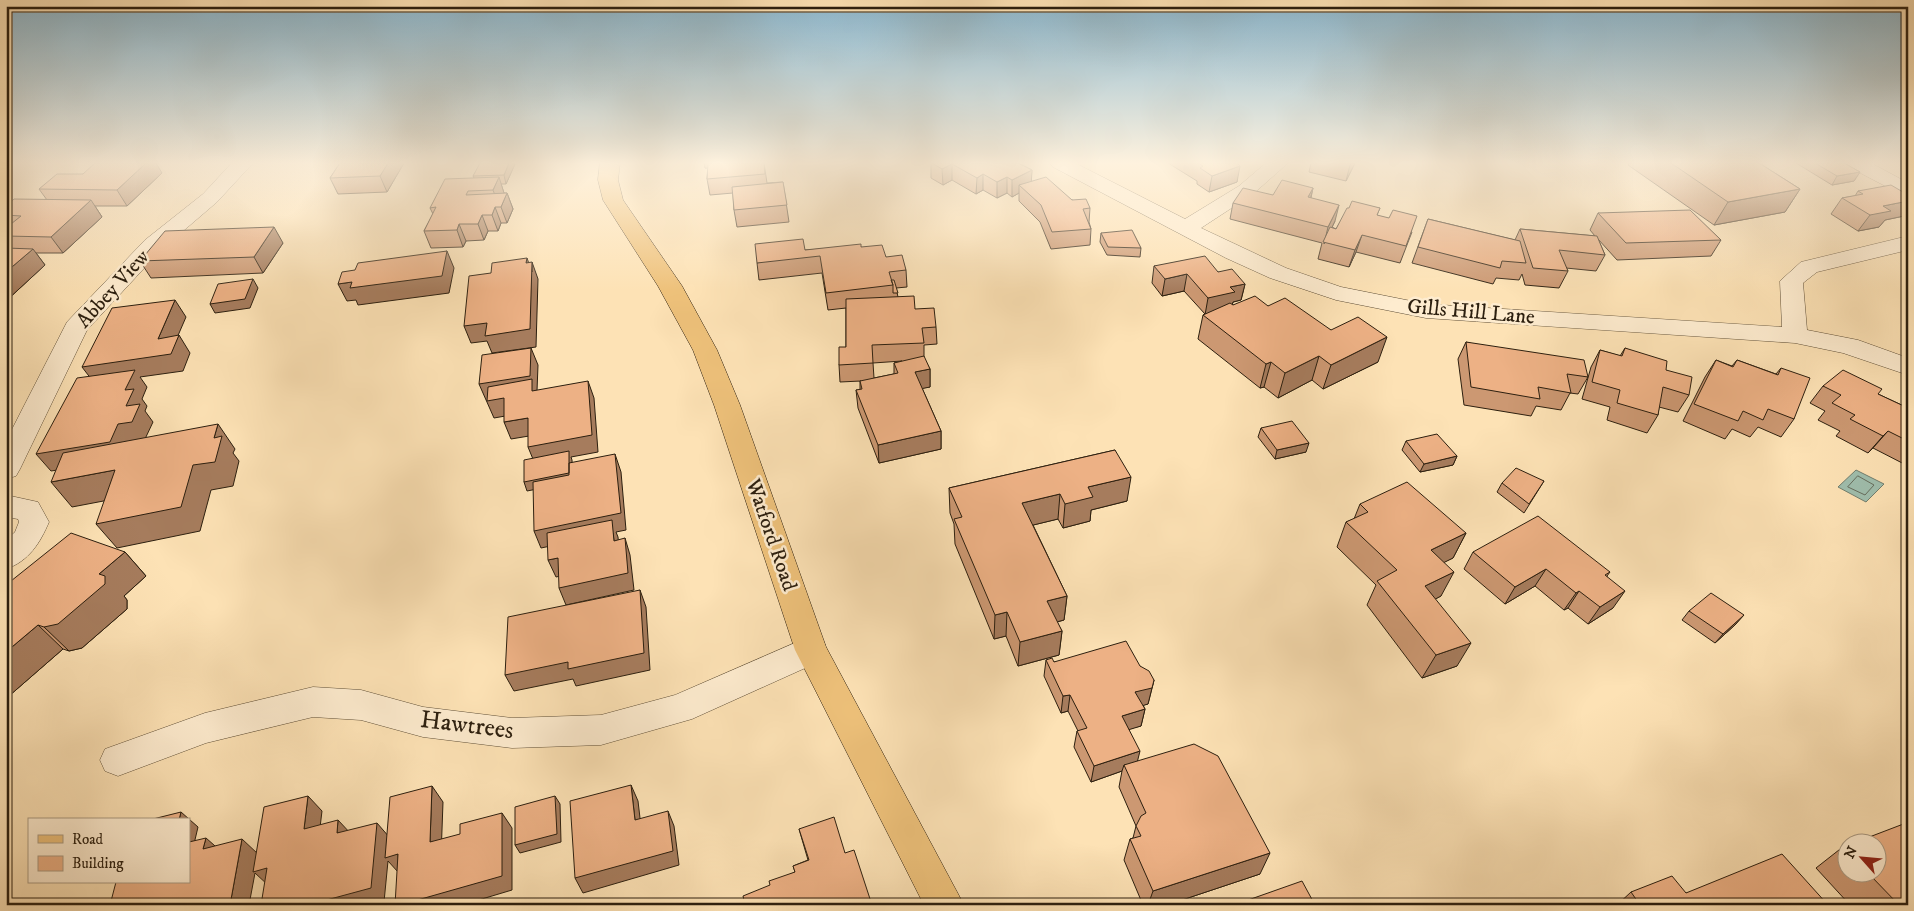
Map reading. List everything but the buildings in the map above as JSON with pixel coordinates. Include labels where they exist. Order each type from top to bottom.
[{"type":"main road","name":"Watford Road","points":[[617,206],[670,286],[705,350],[727,405],[811,650],[944,905]]},
{"type":"street","name":"Abbey View","points":[[6,469],[76,326],[153,245],[201,206]]},
{"type":"street","name":"Gills Hill Lane","points":[[1142,206],[1278,273],[1336,293],[1378,303],[1426,311],[1795,335],[1849,346],[1908,367]]},
{"type":"street","points":[[1186,228],[1222,206]]},
{"type":"street","points":[[1795,335],[1791,280],[1810,267],[1908,243]]},
{"type":"street","points":[[6,506],[28,510],[34,522],[26,539],[6,556]]},
{"type":"street","name":"Hawtrees","points":[[118,760],[205,728],[313,702],[362,705],[423,722],[512,733],[601,730],[680,708],[811,650]]},
{"type":"water","points":[[1856,470],[1884,484],[1866,502],[1838,487]]}]
